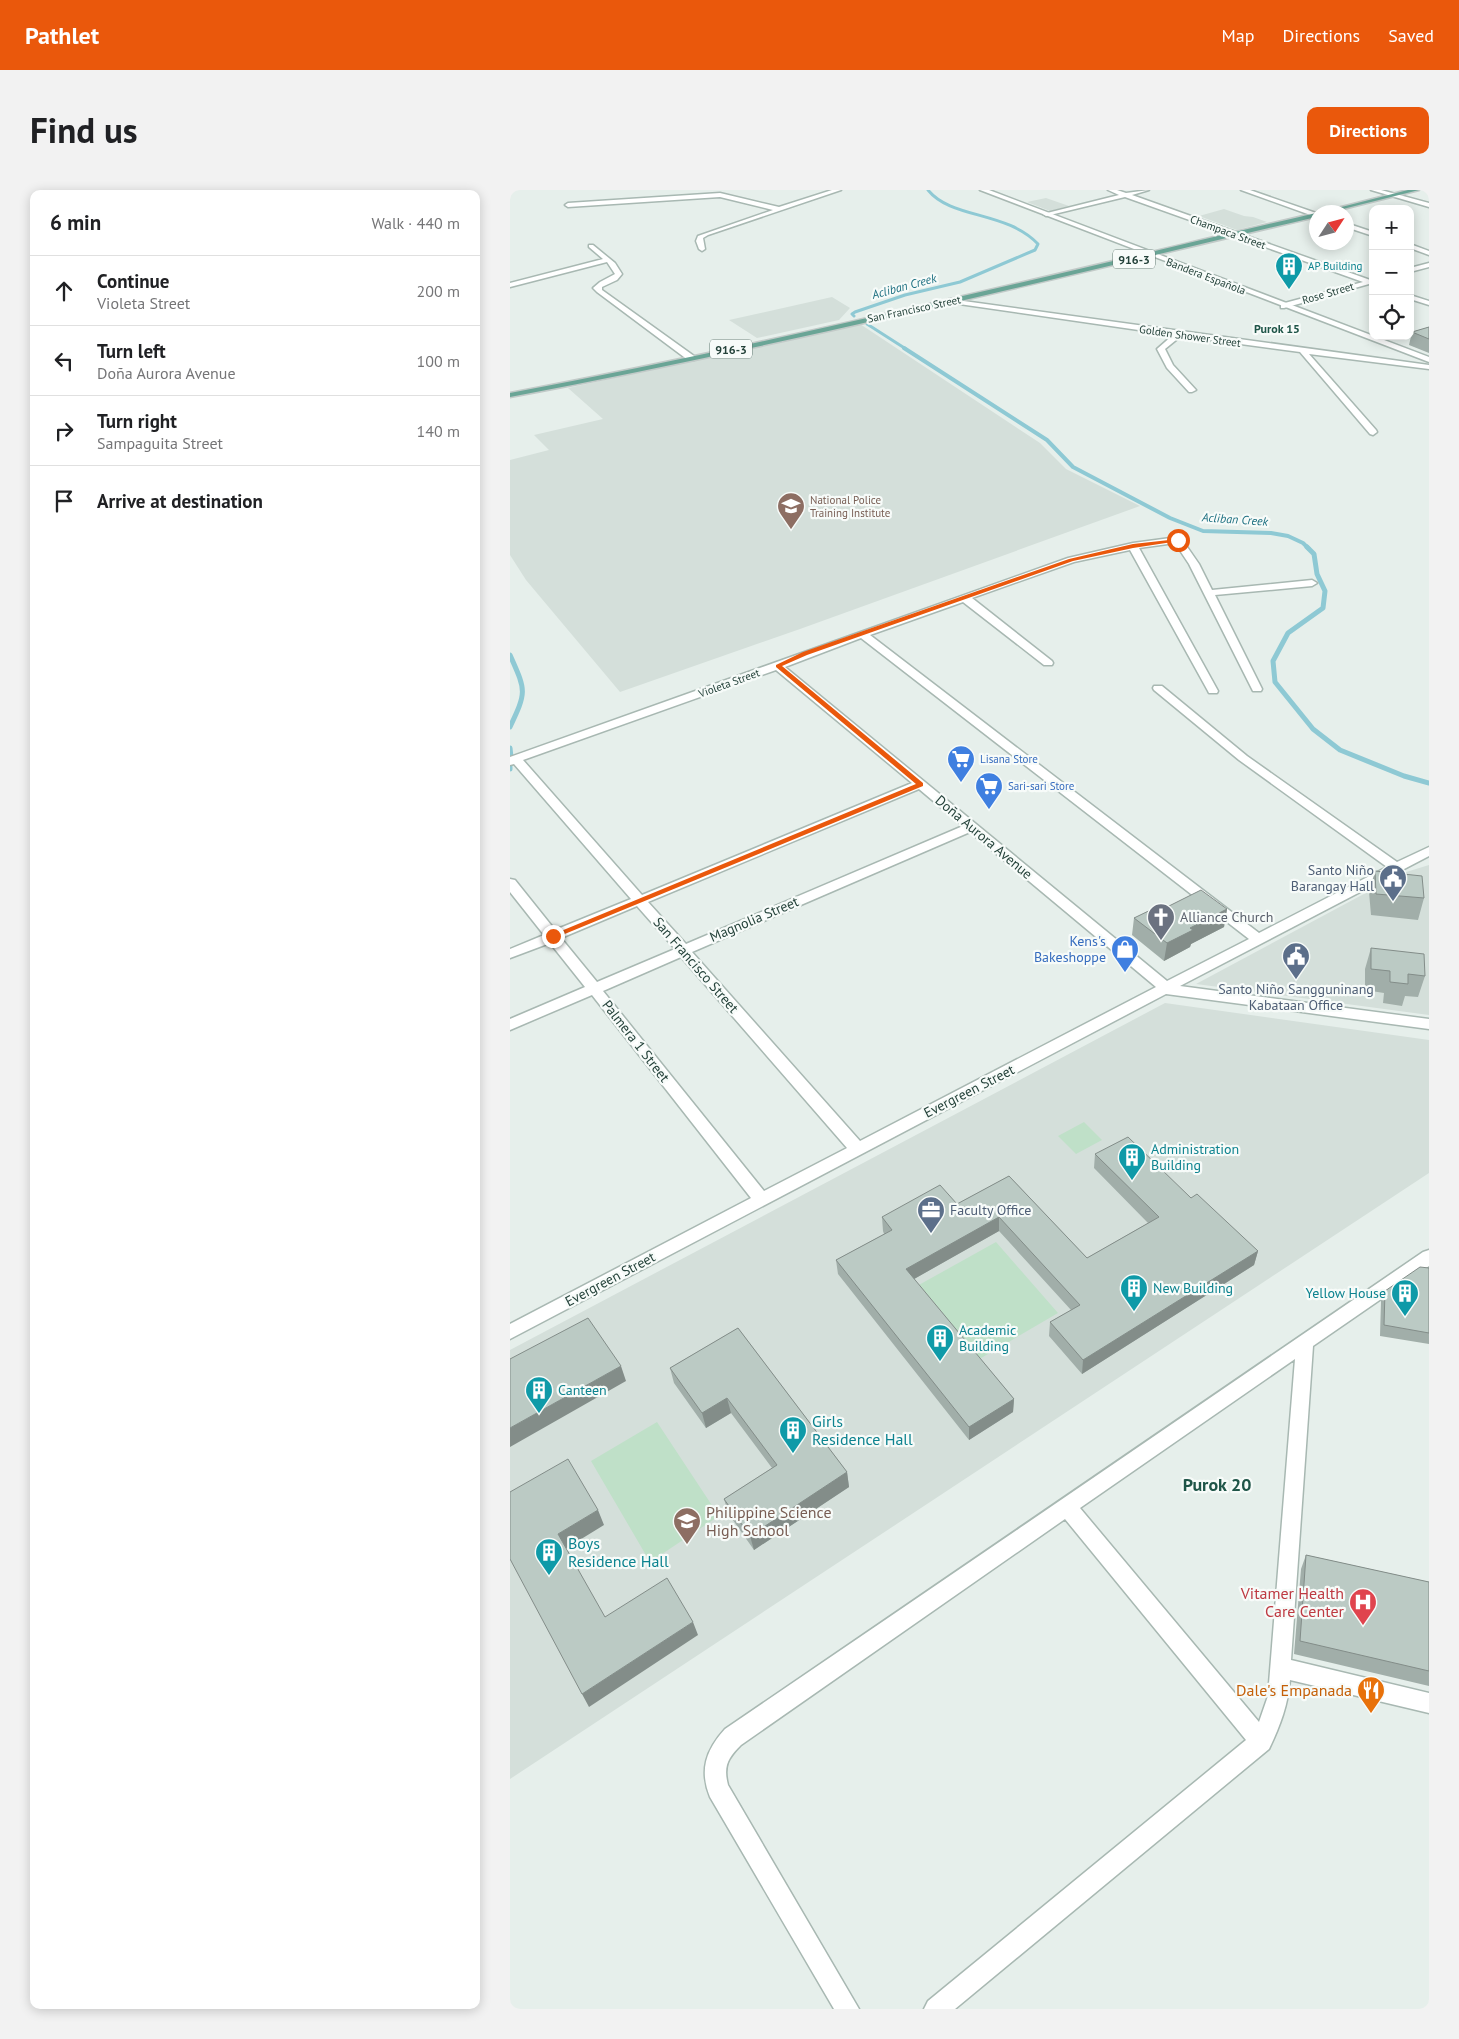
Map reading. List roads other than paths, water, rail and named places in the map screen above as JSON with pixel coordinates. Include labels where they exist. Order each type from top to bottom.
[{"type":"main road","points":[[1354,205],[1416,190]]},
{"type":"main road","name":"San Francisco Street","points":[[510,395],[589,380],[952,301],[1309,217]]},
{"type":"street","points":[[702,249],[699,241],[700,237],[706,234],[836,190]]},
{"type":"street","name":"Bandera Española","points":[[983,190],[1429,360]]},
{"type":"street","name":"Champaca Street","points":[[1111,190],[1369,281]]},
{"type":"street","points":[[1046,214],[1146,190]]},
{"type":"street","points":[[1244,190],[1309,213]]},
{"type":"street","points":[[1374,190],[1429,206]]},
{"type":"street","points":[[568,205],[720,195],[778,209]]},
{"type":"street","points":[[1354,228],[1369,233]]},
{"type":"street","points":[[591,246],[619,274],[613,280],[599,285],[597,288],[599,291],[691,358]]},
{"type":"street","points":[[1414,247],[1429,253]]},
{"type":"street","points":[[510,285],[607,260]]},
{"type":"street","points":[[1414,269],[1429,265]]},
{"type":"street","name":"Rose Street","points":[[1284,306],[1369,283]]},
{"type":"street","points":[[1414,298],[1429,303]]},
{"type":"street","name":"Golden Shower Street","points":[[952,301],[1179,334],[1429,367]]},
{"type":"street","points":[[1179,334],[1161,349],[1170,366],[1192,390]]},
{"type":"street","points":[[1302,351],[1374,432]]},
{"type":"street","name":"Violeta Street","points":[[513,760],[1071,560],[1133,546],[1178,540],[1189,555],[1209,593]]},
{"type":"street","points":[[1133,546],[1213,691]]},
{"type":"street","points":[[1256,689],[1209,593],[1312,583]]},
{"type":"street","points":[[965,598],[1048,664]]},
{"type":"street","points":[[862,634],[1259,940]]},
{"type":"street","name":"Doña Aurora Avenue","points":[[778,666],[1167,989]]},
{"type":"street","points":[[1158,688],[1243,758],[1396,867]]},
{"type":"street","name":"San Francisco Street","points":[[513,760],[640,901],[857,1149]]},
{"type":"street","points":[[510,954],[920,784]]},
{"type":"street","name":"Magnolia Street","points":[[510,1025],[972,827]]},
{"type":"street","name":"Evergreen Street","points":[[510,1332],[857,1149],[1167,989],[1396,867],[1429,852]]},
{"type":"street","name":"Palmera 1 Street","points":[[510,883],[761,1200]]},
{"type":"street","points":[[1167,989],[1429,1024]]},
{"type":"street","points":[[847,2009],[718,1789],[714,1772],[715,1758],[733,1737],[1429,1257]]},
{"type":"street","points":[[936,2009],[1261,1741],[1271,1722],[1278,1696],[1305,1341]]},
{"type":"street","points":[[1066,1506],[1261,1741]]},
{"type":"street","points":[[1281,1668],[1429,1703]]},
{"type":"waterway","name":"Acliban Creek","points":[[854,316],[852,314],[855,312],[905,295],[960,282],[1035,250],[1038,244],[1025,233],[996,220],[951,206],[938,199],[928,190]]},
{"type":"waterway","name":"Acliban Creek","points":[[867,324],[906,349]]},
{"type":"waterway","name":"Acliban Creek","points":[[904,348],[1047,440],[1073,467],[1170,518],[1203,531],[1271,533],[1288,536],[1303,543],[1314,554],[1317,574],[1325,591],[1323,608],[1288,633],[1273,661],[1275,682],[1313,729],[1340,750],[1404,776],[1429,783]]},
{"type":"waterway","points":[[510,655],[522,684],[522,698],[510,727]]},
{"type":"waterway","points":[[510,748],[511,757]]},
{"type":"place","name":"AP Building","points":[[1289,290]]},
{"type":"place","name":"National Police Training Institute","points":[[791,530]]},
{"type":"place","name":"Lisana Store","points":[[961,783]]},
{"type":"place","name":"Sari-sari Store","points":[[989,810]]},
{"type":"place","name":"Santo Niño Barangay Hall","points":[[1393,902]]},
{"type":"place","name":"Alliance Church","points":[[1161,941]]},
{"type":"place","name":"Kens's Bakeshoppe","points":[[1125,973]]},
{"type":"place","name":"Santo Niño Sangguninang Kabataan Office","points":[[1296,980]]},
{"type":"place","name":"Administration Building","points":[[1132,1181]]},
{"type":"place","name":"Faculty Office","points":[[931,1234]]},
{"type":"place","name":"New Building","points":[[1134,1312]]},
{"type":"place","name":"Yellow House","points":[[1405,1317]]},
{"type":"place","name":"Academic Building","points":[[940,1362]]},
{"type":"place","name":"Canteen","points":[[539,1414]]},
{"type":"place","name":"Girls Residence Hall","points":[[793,1454]]},
{"type":"place","name":"Philippine Science High School","points":[[687,1545]]},
{"type":"place","name":"Boys Residence Hall","points":[[549,1576]]},
{"type":"place","name":"Vitamer Health Care Center","points":[[1363,1626]]},
{"type":"place","name":"Dale's Empanada","points":[[1371,1714]]},
{"type":"district","name":"Purok 15","points":[[1277,328]]},
{"type":"district","name":"Purok 20","points":[[1217,1484]]}]
